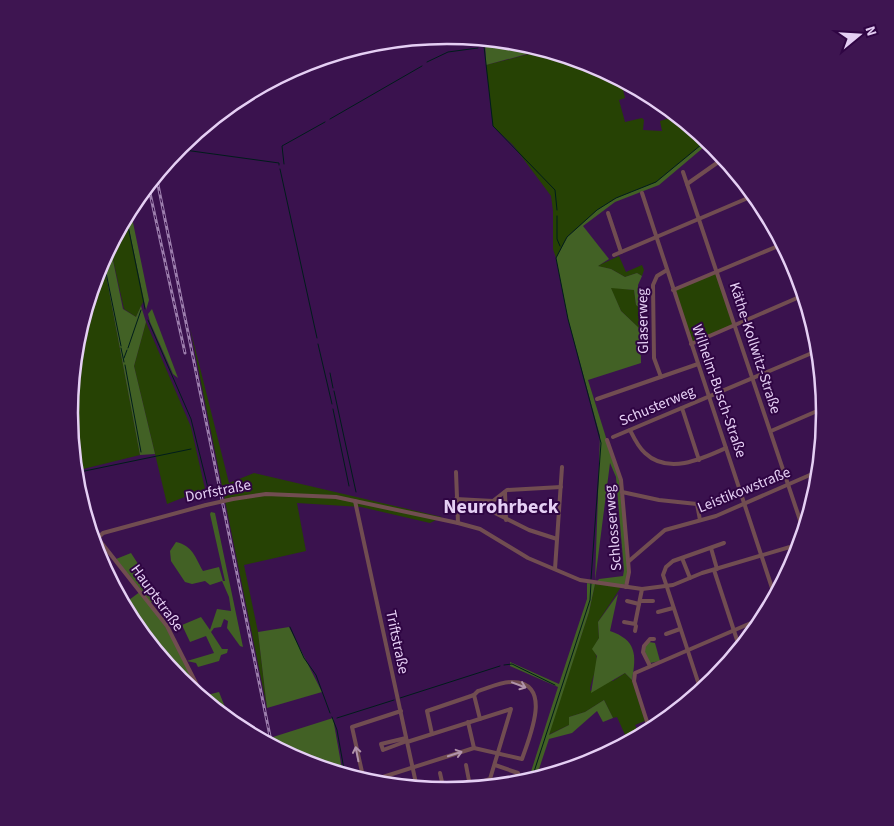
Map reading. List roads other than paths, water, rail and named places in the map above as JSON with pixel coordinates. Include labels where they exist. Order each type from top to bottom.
[{"type":"street","points":[[687,184],[718,162]]},
{"type":"street","name":"Käthe-Kollwitz-Straße","points":[[682,172],[718,271],[800,521]]},
{"type":"street","name":"Wilhelm-Busch-Straße","points":[[642,193],[773,586]]},
{"type":"street","points":[[614,255],[747,198]]},
{"type":"street","points":[[608,213],[621,252]]},
{"type":"street","points":[[673,290],[776,247]]},
{"type":"street","name":"Glaserweg","points":[[661,377],[654,358],[652,285],[657,276],[667,270]]},
{"type":"street","points":[[691,344],[798,298]]},
{"type":"street","name":"Schusterweg","points":[[613,437],[811,353]]},
{"type":"street","points":[[597,399],[698,364]]},
{"type":"street","points":[[682,408],[699,460]]},
{"type":"street","points":[[771,431],[816,411]]},
{"type":"street","points":[[630,430],[643,452],[655,460],[670,464],[699,460],[726,448]]},
{"type":"street","name":"Schlosserweg","points":[[606,440],[621,480],[629,561],[626,587]]},
{"type":"street","points":[[555,569],[562,467]]},
{"type":"street","points":[[456,472],[458,523]]},
{"type":"street","name":"Leistikowstraße","points":[[629,561],[665,530],[716,516],[811,475]]},
{"type":"street","points":[[456,499],[494,502],[505,492],[561,487]]},
{"type":"street","points":[[505,492],[506,520]]},
{"type":"street","points":[[622,492],[659,500],[697,504],[700,520]]},
{"type":"street","name":"Dorfstraße","points":[[99,537],[103,533],[206,504],[272,494],[336,497],[458,523],[480,529],[528,558],[592,583],[642,589],[666,587],[716,569],[791,547]]},
{"type":"street","name":"Triftstraße","points":[[355,501],[415,780]]},
{"type":"street","points":[[494,502],[495,512],[506,520],[557,538]]},
{"type":"street","points":[[698,683],[666,587],[664,572],[669,564],[724,544]]},
{"type":"street","name":"Hauptstraße","points":[[103,546],[167,626],[196,684]]},
{"type":"street","points":[[711,548],[737,641]]},
{"type":"street","points":[[682,558],[690,578]]},
{"type":"street","points":[[624,622],[636,628],[642,589]]},
{"type":"street","points":[[628,601],[653,601]]},
{"type":"street","points":[[658,612],[673,608]]},
{"type":"street","points":[[648,723],[634,681],[634,675],[650,666],[750,623]]},
{"type":"street","points":[[666,634],[680,629]]},
{"type":"street","points":[[650,666],[643,652],[644,646],[650,639],[654,639]]},
{"type":"street","points":[[382,776],[474,748],[522,759],[537,710],[536,700],[531,690],[521,684],[511,682],[478,691],[474,695],[427,711],[432,734]]},
{"type":"street","points":[[474,695],[480,719]]},
{"type":"street","points":[[393,744],[512,709],[488,780]]},
{"type":"street","points":[[363,772],[352,727],[400,711]]},
{"type":"street","points":[[468,722],[474,748]]},
{"type":"street","points":[[466,765],[469,781]]},
{"type":"street","points":[[494,765],[518,773],[517,775]]},
{"type":"street","points":[[440,773],[442,782]]},
{"type":"waterway","points":[[484,46],[493,126],[555,190],[557,210]]},
{"type":"waterway","points":[[427,62],[448,52],[478,48]]},
{"type":"waterway","points":[[330,119],[422,66]]},
{"type":"waterway","points":[[284,164],[282,146],[325,122]]},
{"type":"waterway","points":[[591,579],[601,443],[568,319],[556,258],[567,237],[597,210],[616,198],[656,182],[701,145]]},
{"type":"waterway","points":[[188,150],[279,163],[279,165]]},
{"type":"waterway","points":[[280,169],[317,338]]},
{"type":"waterway","points":[[557,216],[557,239],[560,246]]},
{"type":"waterway","points":[[128,226],[145,309]]},
{"type":"waterway","points":[[106,272],[121,346]]},
{"type":"waterway","points":[[128,348],[141,310]]},
{"type":"waterway","points":[[148,320],[191,419],[208,488]]},
{"type":"waterway","points":[[318,344],[332,404]]},
{"type":"waterway","points":[[121,348],[124,362]]},
{"type":"waterway","points":[[124,358],[127,350]]},
{"type":"waterway","points":[[125,365],[141,452]]},
{"type":"waterway","points":[[330,373],[333,388]]},
{"type":"waterway","points":[[334,391],[356,492]]},
{"type":"waterway","points":[[333,409],[349,486]]},
{"type":"waterway","points":[[83,471],[191,449]]},
{"type":"waterway","points":[[534,772],[590,600],[591,583]]},
{"type":"waterway","points":[[290,627],[304,658],[316,675],[330,713]]},
{"type":"waterway","points":[[504,665],[512,664],[555,685]]},
{"type":"waterway","points":[[400,698],[500,666]]},
{"type":"waterway","points":[[337,718],[394,700]]},
{"type":"waterway","points":[[332,717],[337,730],[344,768]]},
{"type":"railway","points":[[158,184],[270,737]]},
{"type":"railway","points":[[150,194],[185,353]]},
{"type":"district","name":"Neurohrbeck","points":[[501,507]]}]
